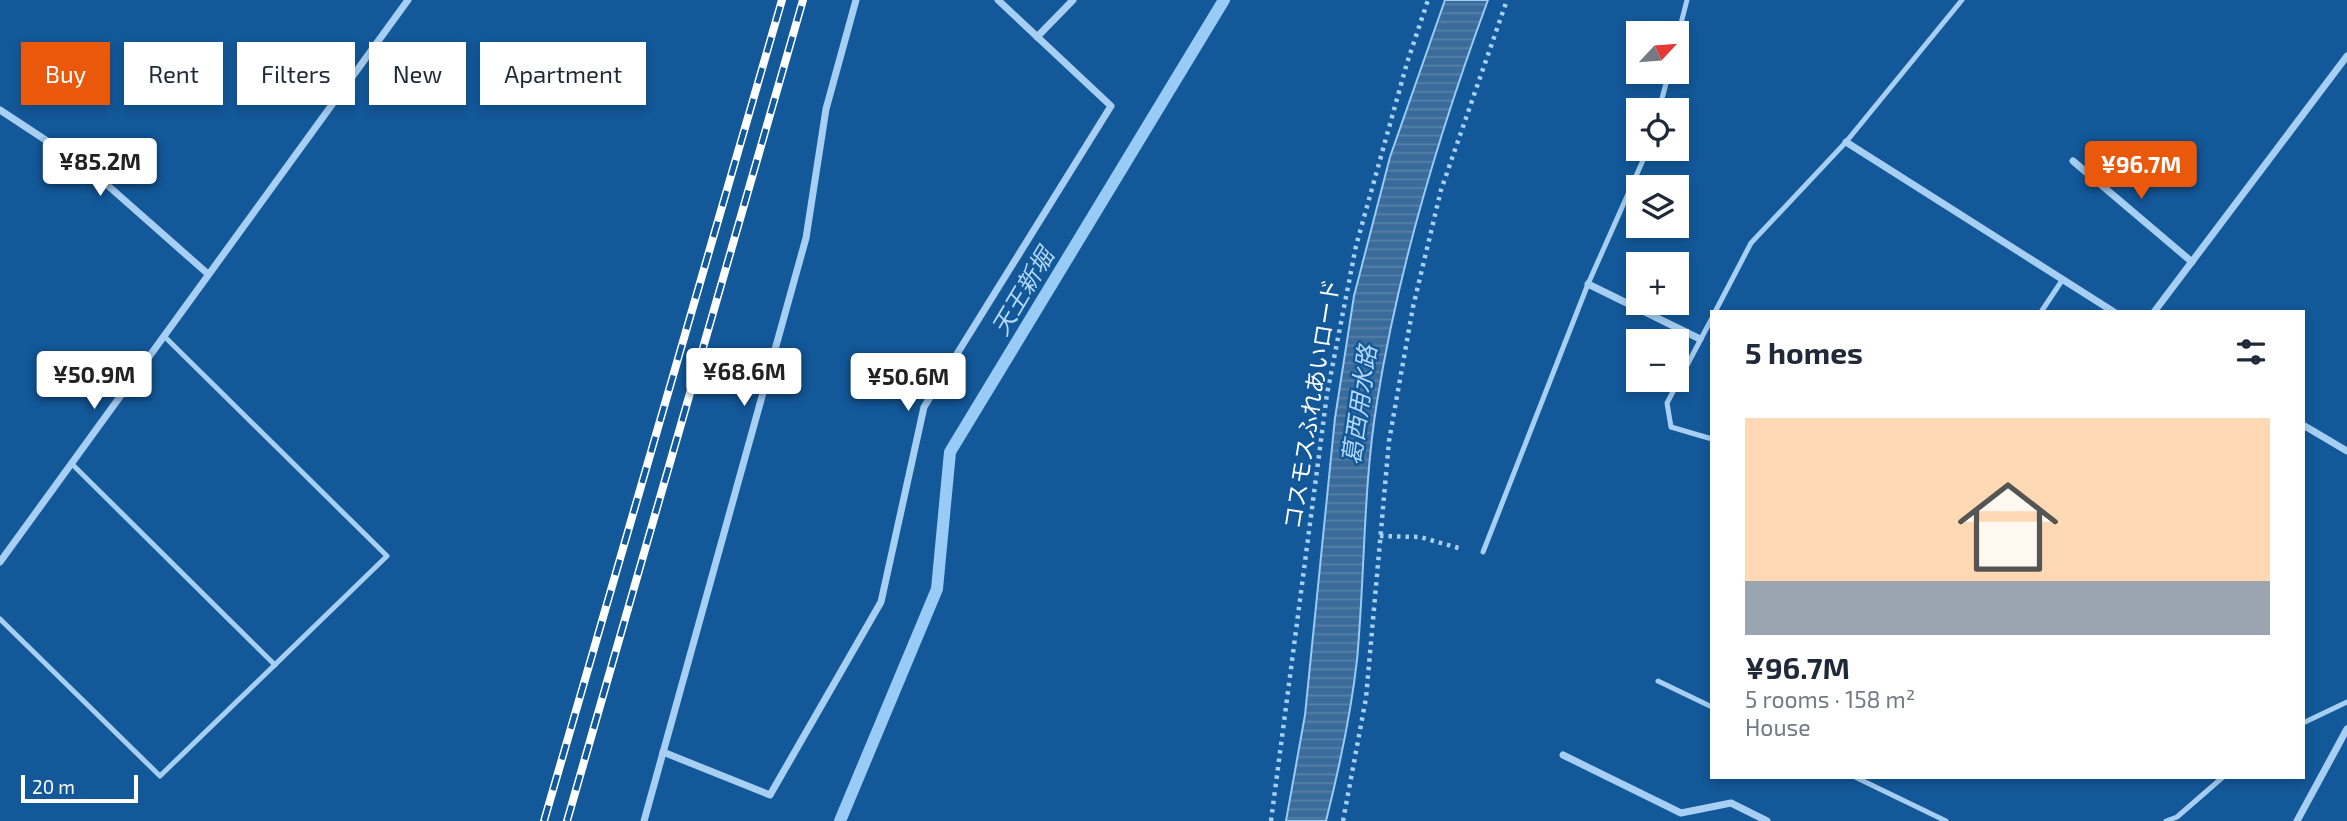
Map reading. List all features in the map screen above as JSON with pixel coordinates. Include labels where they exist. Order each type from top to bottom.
[{"type":"street","points":[[0,562],[408,0]]},
{"type":"street","points":[[644,821],[806,238],[826,109],[856,0]]},
{"type":"street","points":[[663,752],[770,795],[881,602],[924,408],[1111,106],[998,0]]},
{"type":"street","points":[[1037,37],[1073,0]]},
{"type":"street","points":[[2156,310],[2347,56]]},
{"type":"street","points":[[0,110],[88,168],[208,274]]},
{"type":"street","points":[[1846,142],[2111,310]]},
{"type":"street","points":[[2073,161],[2192,262]]},
{"type":"street","points":[[1588,284],[1700,340]]},
{"type":"street","points":[[2305,426],[2347,451]]},
{"type":"street","points":[[2297,821],[2347,729]]},
{"type":"street","points":[[1563,755],[1681,813],[1731,803],[1767,821]]},
{"type":"lane","points":[[1682,21],[1687,0]]},
{"type":"lane","points":[[1716,310],[1751,243],[1846,142],[1962,0]]},
{"type":"lane","points":[[1483,552],[1588,284],[1643,161]]},
{"type":"lane","points":[[2042,310],[2063,279]]},
{"type":"lane","points":[[1710,322],[1667,402],[1671,428],[1710,438]]},
{"type":"lane","points":[[0,619],[160,776],[387,556],[165,337]]},
{"type":"lane","points":[[73,465],[275,665]]},
{"type":"lane","points":[[1658,681],[1710,706]]},
{"type":"lane","points":[[2305,722],[2347,702]]},
{"type":"lane","points":[[1859,779],[1946,821]]},
{"type":"lane","points":[[2166,821],[2177,817],[2221,779]]},
{"type":"path","name":"コスモスふれあいロード","points":[[1271,821],[1328,394],[1353,259],[1407,63],[1428,0]]},
{"type":"path","points":[[1343,821],[1366,698],[1389,441],[1413,307],[1441,190],[1507,0]]},
{"type":"path","points":[[1380,536],[1420,537],[1483,552]]},
{"type":"water","name":"葛西用水路","points":[[1445,0],[1488,0],[1423,198],[1386,350],[1369,466],[1357,660],[1344,741],[1326,821],[1286,821],[1305,715],[1335,418],[1354,296],[1390,157]]},
{"type":"waterway","name":"天王新堀","points":[[840,821],[937,589],[950,452],[1224,0]]},
{"type":"railway","points":[[544,821],[782,0]]},
{"type":"railway","points":[[567,821],[803,0]]}]
